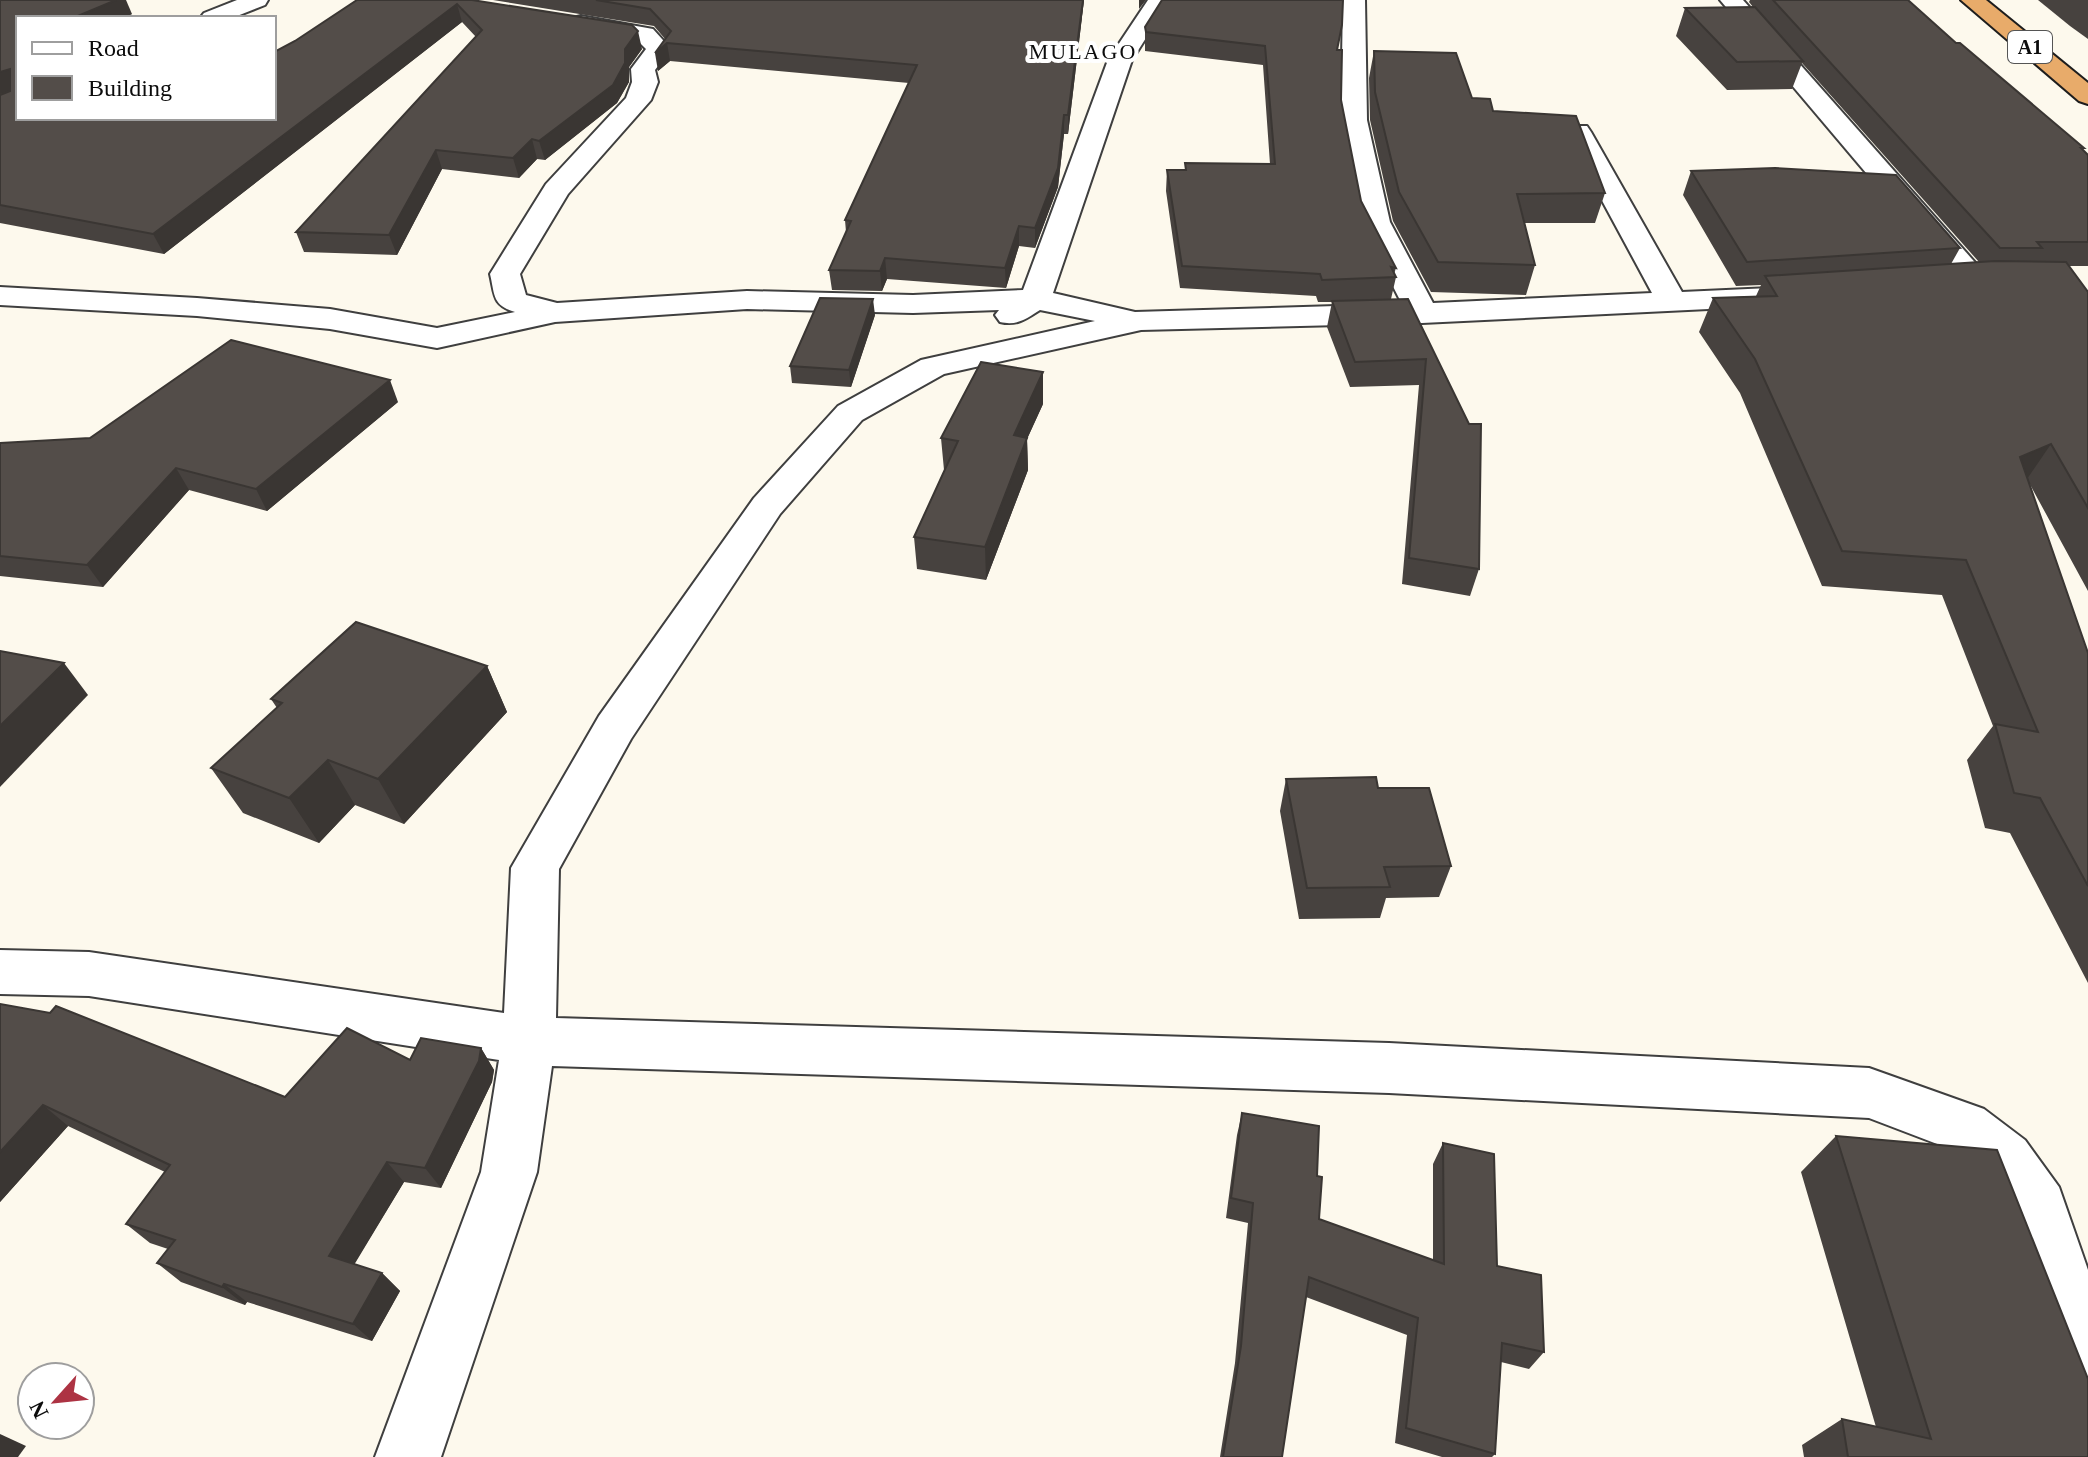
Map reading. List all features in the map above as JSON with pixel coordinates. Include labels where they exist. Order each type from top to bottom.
[{"type":"highway","name":"A1","points":[[1972,0],[2088,96]]},
{"type":"street","points":[[217,16],[257,0]]},
{"type":"street","points":[[408,1457],[509,1172],[529,1041],[535,868],[615,728],[767,506],[850,413],[933,367],[1035,299],[1120,60],[1159,0]]},
{"type":"street","points":[[1354,0],[1354,120],[1375,222],[1422,313]]},
{"type":"street","points":[[1731,0],[1976,283]]},
{"type":"street","points":[[556,313],[512,301],[505,274],[556,190],[638,100],[645,82],[643,69],[659,49],[645,34],[560,19]]},
{"type":"street","points":[[1578,132],[1673,303]]},
{"type":"street","points":[[1929,287],[1976,283],[2018,284]]},
{"type":"street","points":[[933,367],[1141,320],[1422,313],[1806,295]]},
{"type":"street","points":[[5,301],[197,307],[330,319],[437,338],[556,313],[747,300],[913,304],[1035,299],[1141,320]]},
{"type":"street","points":[[0,972],[89,974],[529,1041],[1389,1068],[1869,1093],[1964,1128],[2005,1159],[2038,1207],[2088,1363]]},
{"type":"building","points":[[0,0],[116,0],[78,16],[16,16],[16,120],[276,120],[276,51],[357,0],[472,0],[632,25],[638,31],[625,49],[625,63],[613,85],[539,141],[532,139],[513,158],[436,150],[389,235],[296,232],[482,30],[457,4],[153,234],[0,205],[0,95],[10,91],[10,69],[0,72]]},
{"type":"building","points":[[596,0],[1083,0],[1058,168],[1035,228],[1019,226],[1005,268],[885,258],[880,271],[829,270],[851,221],[845,220],[917,65],[667,43],[655,53],[671,31],[650,9]]},
{"type":"building","points":[[1162,0],[1343,0],[1337,50],[1342,50],[1341,100],[1361,201],[1396,268],[1391,267],[1396,277],[1322,280],[1320,274],[1182,266],[1167,170],[1186,170],[1185,163],[1275,164],[1265,46],[1146,32],[1145,27]]},
{"type":"building","points":[[1773,0],[1908,0],[2084,148],[2081,148],[2088,155],[2088,242],[2037,242],[2042,248],[2000,248]]},
{"type":"building","points":[[1755,7],[1803,61],[1737,62],[1685,8]]},
{"type":"building","points":[[1374,51],[1456,53],[1472,98],[1490,99],[1493,111],[1576,116],[1605,193],[1517,194],[1535,265],[1438,262],[1399,192],[1375,92]]},
{"type":"building","points":[[1775,168],[1896,175],[1960,248],[1747,262],[1691,171]]},
{"type":"building","points":[[1995,261],[2066,262],[2088,292],[2088,508],[2051,444],[2020,457],[2088,653],[2088,886],[2040,798],[2014,793],[1995,724],[2038,732],[1966,560],[1842,551],[1755,359],[1713,298],[1777,296],[1765,276]]},
{"type":"building","points":[[820,298],[873,299],[849,370],[790,366]]},
{"type":"building","points":[[1408,299],[1469,424],[1481,424],[1479,569],[1409,558],[1426,359],[1355,362],[1332,301]]},
{"type":"building","points":[[231,340],[390,380],[256,489],[176,468],[87,565],[0,556],[0,443],[90,438]]},
{"type":"building","points":[[981,362],[1043,372],[1014,435],[1027,438],[985,547],[914,537],[958,441],[941,438]]},
{"type":"building","points":[[356,622],[487,666],[378,779],[328,760],[289,798],[211,768],[282,703],[271,699]]},
{"type":"building","points":[[0,651],[64,663],[0,726]]},
{"type":"building","points":[[1376,777],[1378,788],[1429,788],[1451,866],[1384,867],[1390,887],[1307,888],[1286,779]]},
{"type":"building","points":[[0,1004],[50,1013],[56,1006],[285,1097],[347,1028],[410,1060],[421,1038],[481,1048],[479,1061],[425,1168],[387,1162],[329,1256],[382,1273],[353,1324],[224,1284],[222,1287],[157,1263],[175,1240],[126,1224],[170,1165],[43,1105],[0,1152]]},
{"type":"building","points":[[1242,1113],[1319,1126],[1317,1176],[1322,1177],[1319,1219],[1444,1264],[1443,1143],[1494,1154],[1497,1266],[1541,1275],[1544,1352],[1502,1343],[1495,1454],[1406,1428],[1418,1318],[1309,1277],[1282,1457],[1223,1457],[1241,1346],[1253,1203],[1231,1198]]},
{"type":"building","points":[[1836,1136],[1997,1150],[2088,1379],[2088,1457],[1848,1457],[1842,1419],[1931,1439]]},
{"type":"district","name":"MULAGO","points":[[1083,51]]}]
